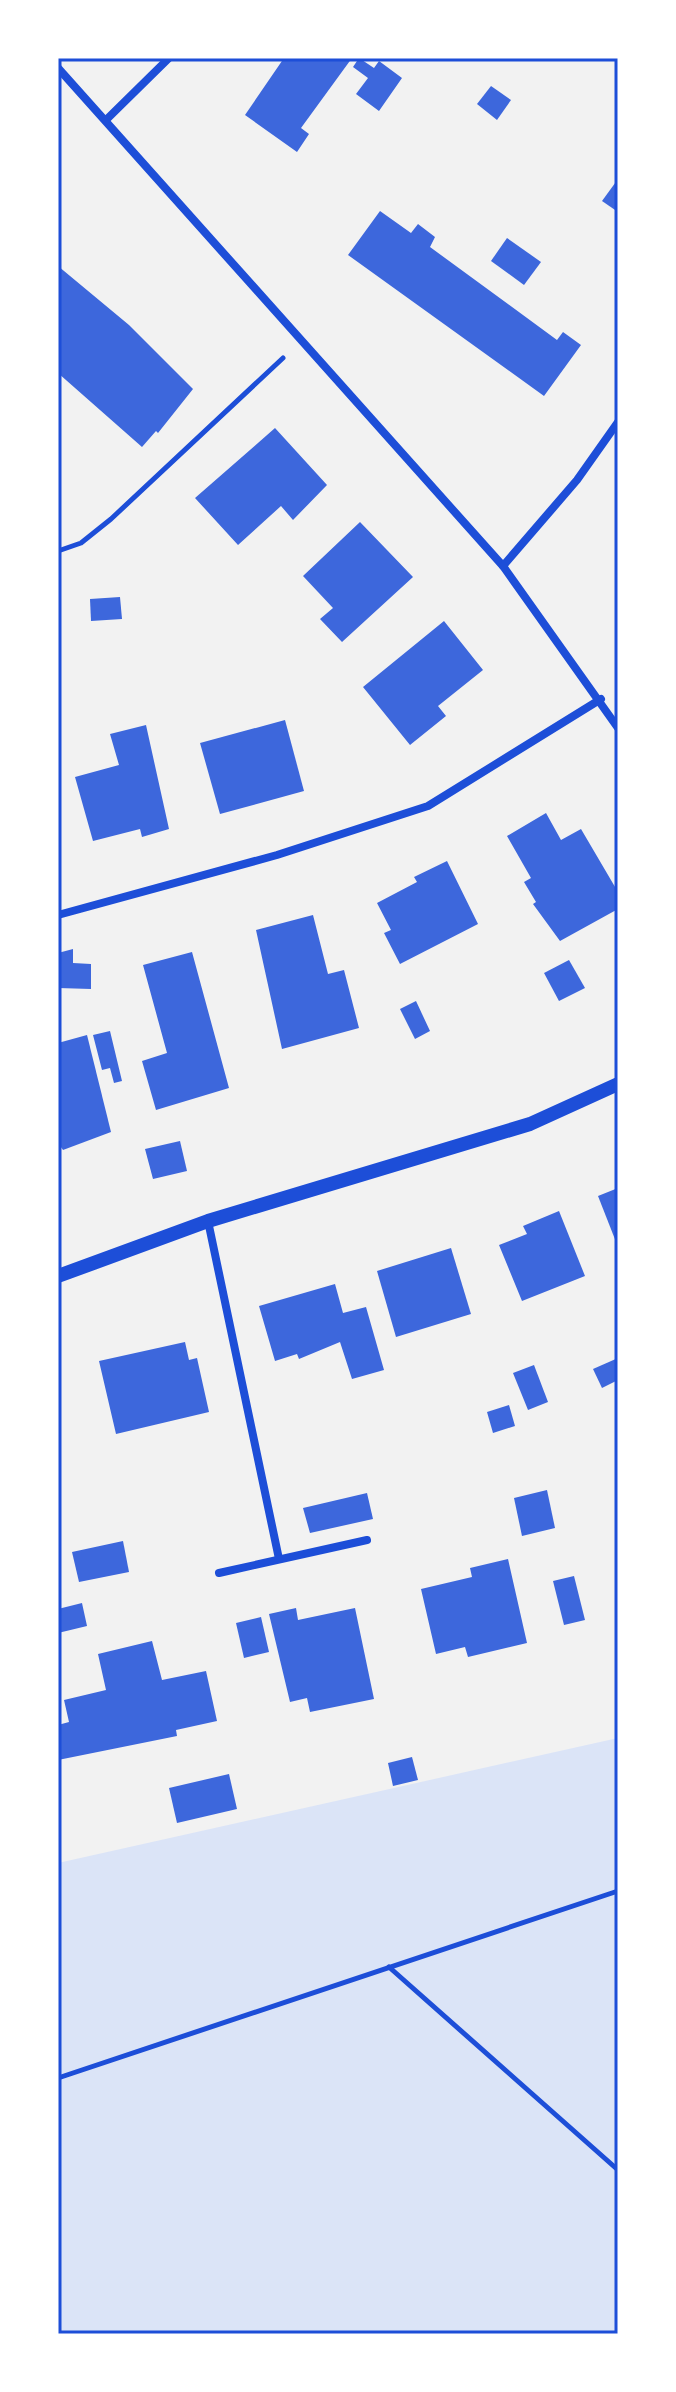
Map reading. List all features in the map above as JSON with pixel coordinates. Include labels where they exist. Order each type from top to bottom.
[{"type":"street","points":[[106,120],[169,58]]},
{"type":"street","points":[[58,68],[503,566],[601,699],[618,728]]},
{"type":"street","points":[[503,566],[577,480],[618,422]]},
{"type":"street","points":[[58,915],[277,855],[428,806],[601,699]]},
{"type":"street","points":[[58,1276],[208,1221],[530,1124],[618,1084]]},
{"type":"street","points":[[208,1221],[279,1559]]},
{"type":"street","points":[[219,1573],[367,1540]]},
{"type":"path","points":[[58,551],[81,543],[111,519],[302,340]]},
{"type":"path","points":[[58,2078],[618,1891]]},
{"type":"path","points":[[389,1967],[618,2170]]},
{"type":"shaded area","points":[[618,1738],[618,2334],[58,2334],[58,1863]]},
{"type":"building","points":[[284,58],[352,58],[301,128],[309,134],[297,152],[245,115]]},
{"type":"building","points":[[359,58],[374,68],[379,61],[402,78],[379,111],[356,94],[368,78],[353,67]]},
{"type":"building","points":[[491,86],[511,100],[497,120],[477,104]]},
{"type":"building","points":[[618,179],[618,212],[602,201]]},
{"type":"building","points":[[380,211],[411,233],[418,224],[435,237],[430,247],[557,340],[563,332],[581,345],[544,396],[348,255]]},
{"type":"building","points":[[507,238],[541,262],[524,285],[491,261]]},
{"type":"building","points":[[58,266],[129,325],[193,389],[158,433],[156,431],[142,447],[58,373]]},
{"type":"building","points":[[275,428],[327,485],[293,520],[281,506],[238,545],[195,498]]},
{"type":"building","points":[[360,522],[413,577],[342,642],[320,619],[333,608],[303,576]]},
{"type":"building","points":[[120,597],[122,619],[91,621],[90,599]]},
{"type":"building","points":[[444,621],[483,670],[438,706],[446,716],[410,745],[363,687]]},
{"type":"building","points":[[285,720],[304,791],[220,814],[200,743]]},
{"type":"building","points":[[146,725],[169,829],[142,837],[140,829],[93,841],[75,777],[119,765],[110,734]]},
{"type":"building","points":[[546,813],[561,840],[581,829],[618,892],[618,909],[560,941],[533,904],[536,902],[524,882],[531,878],[507,836]]},
{"type":"building","points":[[447,861],[478,924],[400,964],[384,933],[391,930],[377,903],[417,882],[414,877]]},
{"type":"building","points":[[313,915],[328,974],[344,970],[359,1028],[282,1049],[256,930]]},
{"type":"building","points":[[73,949],[73,963],[91,964],[91,989],[58,988],[58,953]]},
{"type":"building","points":[[192,952],[229,1088],[156,1110],[142,1061],[167,1053],[143,965]]},
{"type":"building","points":[[569,960],[585,988],[559,1001],[544,973]]},
{"type":"building","points":[[416,1001],[430,1031],[415,1039],[400,1009]]},
{"type":"building","points":[[110,1031],[122,1081],[114,1083],[110,1068],[102,1070],[93,1035]]},
{"type":"building","points":[[87,1035],[111,1132],[63,1150],[58,1143],[58,1043]]},
{"type":"building","points":[[180,1141],[187,1171],[153,1179],[145,1149]]},
{"type":"building","points":[[618,1188],[618,1247],[598,1196]]},
{"type":"building","points":[[559,1211],[585,1276],[522,1301],[499,1245],[527,1234],[523,1226]]},
{"type":"building","points":[[451,1248],[471,1314],[396,1337],[377,1271]]},
{"type":"building","points":[[335,1284],[343,1313],[366,1307],[384,1370],[352,1379],[340,1342],[299,1359],[297,1354],[275,1361],[259,1306]]},
{"type":"building","points":[[185,1342],[189,1360],[197,1358],[209,1412],[116,1434],[99,1361]]},
{"type":"building","points":[[618,1358],[618,1380],[602,1388],[593,1369]]},
{"type":"building","points":[[534,1365],[548,1402],[528,1410],[513,1373]]},
{"type":"building","points":[[509,1405],[515,1426],[493,1433],[487,1412]]},
{"type":"building","points":[[547,1490],[555,1528],[522,1536],[514,1498]]},
{"type":"building","points":[[367,1493],[373,1519],[310,1533],[303,1508]]},
{"type":"building","points":[[123,1541],[129,1572],[79,1582],[72,1552]]},
{"type":"building","points":[[508,1559],[527,1643],[468,1657],[465,1647],[436,1654],[421,1589],[472,1577],[470,1568]]},
{"type":"building","points":[[574,1576],[585,1620],[564,1625],[553,1581]]},
{"type":"building","points":[[82,1603],[87,1626],[58,1633],[58,1609]]},
{"type":"building","points":[[296,1608],[298,1620],[355,1608],[374,1699],[310,1712],[307,1698],[290,1702],[269,1614]]},
{"type":"building","points":[[261,1617],[269,1652],[244,1658],[236,1623]]},
{"type":"building","points":[[152,1641],[162,1680],[206,1671],[217,1721],[176,1730],[177,1736],[58,1760],[58,1725],[69,1722],[64,1700],[106,1690],[98,1654]]},
{"type":"building","points":[[412,1757],[418,1780],[393,1786],[388,1763]]},
{"type":"building","points":[[229,1774],[237,1809],[177,1823],[169,1788]]}]
